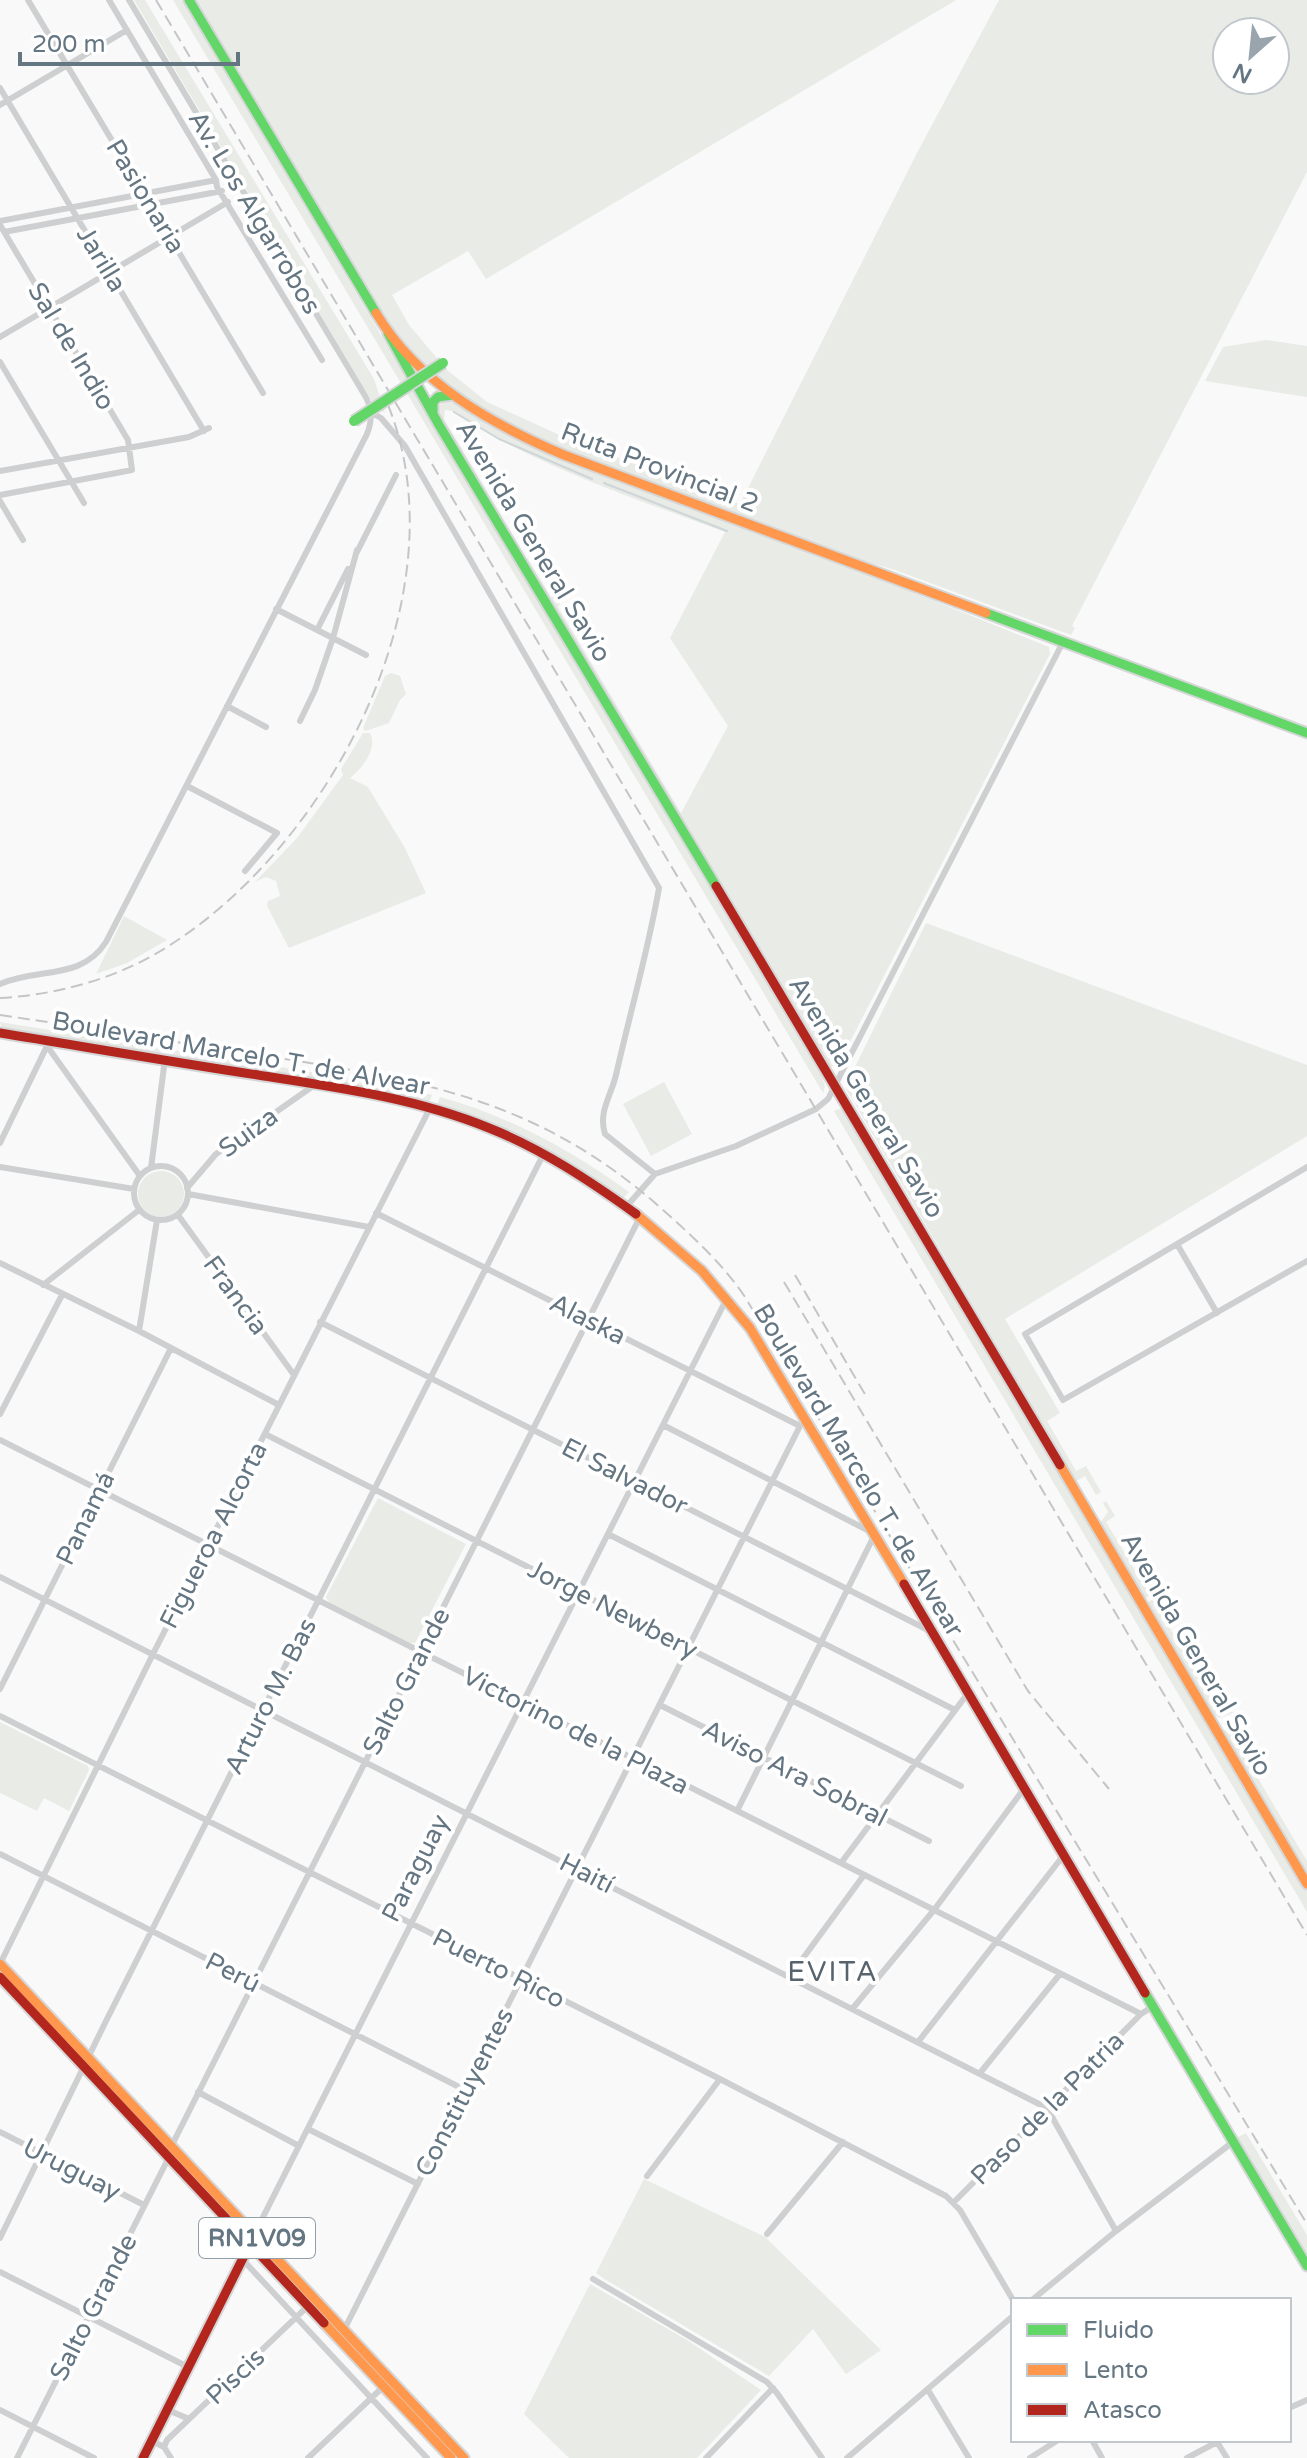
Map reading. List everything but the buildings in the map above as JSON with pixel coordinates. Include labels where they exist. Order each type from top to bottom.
[{"type":"main road","name":"Ruta Provincial 2","points":[[189,0],[388,333],[452,395],[496,424],[543,446],[1307,733]]},
{"type":"main road","name":"Avenida General Savio","points":[[388,333],[1307,1884]]},
{"type":"main road","points":[[354,421],[443,363]]},
{"type":"main road","points":[[434,415],[432,407],[435,399],[441,395],[452,395]]},
{"type":"main road","name":"Boulevard Marcelo T. de Alvear","points":[[0,1033],[47,1044],[165,1059],[316,1084],[430,1108],[486,1126],[543,1155],[626,1207],[680,1249],[727,1298],[746,1323],[804,1424],[875,1534],[1023,1790],[1307,2266]]},
{"type":"main road","name":"RN1V09","points":[[0,1964],[169,2156],[344,2330],[464,2458]]},
{"type":"main road","name":"RN1V09","points":[[0,1977],[172,2145],[308,2306],[451,2458]]},
{"type":"main road","name":"Paraguay","points":[[143,2458],[252,2239]]},
{"type":"street","name":"Pasionaria","points":[[28,0],[263,393]]},
{"type":"street","name":"Av. Los Algarrobos","points":[[109,0],[322,360]]},
{"type":"street","name":"Av. Los Algarrobos","points":[[129,0],[364,394],[372,413],[381,418],[405,446],[659,888],[602,1125],[605,1134],[655,1174]]},
{"type":"street","points":[[0,105],[127,30]]},
{"type":"street","name":"Jarilla","points":[[0,88],[206,430],[189,437],[130,447]]},
{"type":"street","points":[[1,228],[71,207],[216,180]]},
{"type":"street","points":[[1,228],[78,218],[222,191]]},
{"type":"street","points":[[0,337],[228,202]]},
{"type":"street","name":"Sal de Indio","points":[[1,228],[130,447],[132,470],[71,482]]},
{"type":"street","points":[[0,362],[84,503]]},
{"type":"street","points":[[0,984],[79,966],[94,958],[106,942],[370,426],[372,413]]},
{"type":"street","points":[[0,471],[130,447]]},
{"type":"street","points":[[317,630],[396,475]]},
{"type":"street","points":[[0,495],[71,482]]},
{"type":"street","points":[[0,501],[23,540]]},
{"type":"street","points":[[300,721],[333,638],[357,550]]},
{"type":"street","points":[[276,609],[366,655]]},
{"type":"street","points":[[626,1207],[655,1174],[736,1146],[825,1103],[1063,642]]},
{"type":"street","points":[[227,706],[266,727]]},
{"type":"street","points":[[187,786],[277,833],[245,871]]},
{"type":"street","points":[[0,1143],[47,1044],[140,1176]]},
{"type":"street","points":[[151,1168],[165,1059]]},
{"type":"street","name":"Suiza","points":[[188,1191],[216,1154],[316,1084]]},
{"type":"street","name":"Figueroa Alcorta","points":[[0,1964],[153,1654],[430,1108]]},
{"type":"street","name":"Arturo M. Bas","points":[[0,2238],[543,1155]]},
{"type":"street","points":[[160,1166],[174,1170],[181,1176],[188,1191],[185,1205],[178,1215],[157,1220],[139,1210],[134,1200],[134,1189],[140,1176],[151,1168],[160,1166]]},
{"type":"street","points":[[0,1167],[134,1189]]},
{"type":"street","points":[[1307,1167],[1025,1334],[1063,1400],[1307,1261]]},
{"type":"street","points":[[188,1191],[369,1227]]},
{"type":"street","points":[[43,1285],[139,1210]]},
{"type":"street","name":"Alaska","points":[[376,1213],[804,1424]]},
{"type":"street","name":"Francia","points":[[178,1215],[294,1375]]},
{"type":"street","name":"Salto Grande","points":[[172,2145],[640,1217]]},
{"type":"street","points":[[139,1331],[157,1220]]},
{"type":"street","points":[[1177,1244],[1217,1313]]},
{"type":"street","points":[[0,1263],[139,1331],[279,1405]]},
{"type":"street","points":[[0,1414],[62,1295]]},
{"type":"street","name":"Paraguay","points":[[252,2239],[727,1298]]},
{"type":"street","name":"El Salvador","points":[[320,1322],[930,1631]]},
{"type":"street","name":"Panamá","points":[[0,1689],[171,1348]]},
{"type":"street","name":"Constituyentes","points":[[344,2330],[804,1424]]},
{"type":"street","points":[[663,1425],[875,1534],[737,1811]]},
{"type":"street","name":"Jorge Newbery","points":[[265,1434],[961,1786]]},
{"type":"street","name":"Victorino de la Plaza","points":[[0,1440],[1141,2014]]},
{"type":"street","points":[[608,1534],[955,1710]]},
{"type":"street","name":"Haití","points":[[0,1577],[1047,2108]]},
{"type":"street","points":[[841,1863],[968,1693]]},
{"type":"street","name":"Aviso Ara Sobral","points":[[660,1705],[929,1841]]},
{"type":"street","name":"Puerto Rico","points":[[0,1716],[720,2079],[954,2202]]},
{"type":"street","points":[[853,2008],[934,1910],[1023,1790]]},
{"type":"street","name":"Perú","points":[[0,1854],[465,2090]]},
{"type":"street","points":[[918,2042],[1063,1856]]},
{"type":"street","points":[[790,1976],[864,1875]]},
{"type":"street","points":[[980,2073],[1060,1974]]},
{"type":"street","points":[[1141,2014],[1152,2007]]},
{"type":"street","name":"Paso de la Patria","points":[[954,2202],[1141,2014]]},
{"type":"street","points":[[647,2176],[720,2079]]},
{"type":"street","points":[[198,2092],[299,2146]]},
{"type":"street","points":[[1047,2108],[1116,2231]]},
{"type":"street","points":[[308,2129],[418,2184]]},
{"type":"street","name":"Uruguay","points":[[0,2132],[144,2205]]},
{"type":"street","points":[[767,2234],[843,2142]]},
{"type":"street","points":[[1034,2298],[1233,2142]]},
{"type":"street","name":"Salto Grande","points":[[17,2458],[169,2156]]},
{"type":"street","points":[[954,2202],[1012,2298]]},
{"type":"street","points":[[243,2260],[427,2458]]},
{"type":"street","points":[[0,2272],[190,2368]]},
{"type":"street","points":[[593,2279],[759,2377],[773,2388],[822,2458]]},
{"type":"street","name":"Piscis","points":[[164,2447],[167,2440],[308,2306]]},
{"type":"street","points":[[847,2458],[1011,2318]]},
{"type":"street","points":[[308,2458],[384,2386]]},
{"type":"street","points":[[706,2458],[773,2388]]},
{"type":"street","points":[[928,2390],[969,2458]]},
{"type":"street","points":[[0,2410],[94,2458]]},
{"type":"street","points":[[168,2410],[189,2419]]},
{"type":"street","points":[[152,2441],[164,2447],[171,2458]]},
{"type":"street","points":[[1030,2458],[1055,2442]]},
{"type":"street","points":[[1187,2458],[1217,2442]]},
{"type":"shaded area","points":[[134,0],[145,0],[374,379],[385,413],[374,405]]},
{"type":"shaded area","points":[[173,0],[182,0],[822,1077],[825,1086],[823,1093]]},
{"type":"shaded area","points":[[193,0],[956,0],[486,279],[468,251],[392,295],[409,325],[447,370],[487,402],[566,438],[740,504],[918,151],[999,0],[1307,0],[1307,172],[1072,626],[1075,628],[1071,635],[895,570],[843,555],[538,441],[480,410],[430,373],[385,321]]},
{"type":"shaded area","points":[[1266,340],[1307,346],[1307,397],[1205,381],[1223,347]]},
{"type":"shaded area","points":[[444,401],[458,404],[486,424],[524,443],[840,563],[1049,647],[1050,654],[838,1065],[829,1067],[524,559],[527,558],[551,597],[559,592],[554,583],[557,581],[565,593],[558,607],[681,813],[728,726],[670,638],[725,532],[550,464],[445,410],[444,419],[518,548],[441,420],[438,407]]},
{"type":"shaded area","points":[[391,673],[400,676],[406,694],[389,723],[365,731],[363,728],[385,676]]},
{"type":"shaded area","points":[[363,733],[370,733],[371,751],[350,778],[368,787],[405,848],[426,893],[289,948],[267,906],[268,901],[280,896],[276,881],[266,877],[255,882],[297,838],[343,775],[341,769]]},
{"type":"shaded area","points":[[124,916],[167,940],[127,963],[96,974]]},
{"type":"shaded area","points":[[926,923],[1307,1065],[1307,1136],[1005,1319],[1060,1413],[1047,1421],[1076,1471],[1086,1466],[1101,1492],[1096,1495],[1085,1476],[1076,1481],[845,1087]]},
{"type":"shaded area","points":[[0,1022],[367,1081],[432,1095],[429,1103],[2,1029]]},
{"type":"shaded area","points":[[664,1082],[692,1134],[651,1156],[623,1104]]},
{"type":"shaded area","points":[[440,1097],[490,1114],[539,1136],[629,1192],[623,1198],[618,1197],[488,1123],[437,1105]]},
{"type":"shaded area","points":[[844,1110],[1307,1892],[1307,1912],[834,1111]]},
{"type":"shaded area","points":[[161,1171],[178,1177],[184,1194],[178,1211],[161,1217],[144,1211],[138,1194],[144,1177]]},
{"type":"shaded area","points":[[378,1498],[466,1544],[415,1643],[329,1602],[326,1597]]},
{"type":"shaded area","points":[[1106,1501],[1115,1516],[1106,1522],[1150,1595],[1145,1599],[1100,1523],[1108,1512],[1103,1503]]},
{"type":"shaded area","points":[[1153,1599],[1219,1712],[1235,1712],[1219,1718],[1213,1714],[1147,1603]]},
{"type":"shaded area","points":[[1238,1718],[1242,1726],[1231,1733],[1307,1861],[1307,1875],[1223,1732]]},
{"type":"shaded area","points":[[0,1722],[88,1766],[89,1770],[69,1811],[44,1798],[37,1811],[0,1793]]},
{"type":"shaded area","points":[[1246,2133],[1307,2235],[1307,2258],[1236,2138]]},
{"type":"shaded area","points":[[644,2179],[765,2237],[881,2350],[846,2374],[813,2329],[769,2376],[596,2273]]},
{"type":"shaded area","points":[[590,2284],[687,2340],[761,2390],[697,2458],[569,2458],[524,2414]]},
{"type":"waterway","points":[[454,412],[499,439],[592,479]]},
{"type":"waterway","points":[[604,483],[727,531]]},
{"type":"railway","points":[[156,0],[1307,1935]]},
{"type":"railway","points":[[0,998],[77,986],[114,974],[150,957],[213,914],[271,858],[321,791],[363,718],[392,639],[408,559],[407,480],[388,405]]},
{"type":"railway","points":[[0,1015],[305,1062],[415,1083],[467,1097],[517,1116],[565,1140],[614,1170],[685,1230],[717,1262],[745,1297],[1307,2224]]},
{"type":"railway","points":[[795,1275],[866,1396]]},
{"type":"railway","points":[[784,1282],[1028,1691],[1109,1789]]},
{"type":"traffic: fast","points":[[189,0],[376,313]]},
{"type":"traffic: fast","points":[[388,333],[439,425],[716,886]]},
{"type":"traffic: fast","points":[[354,421],[443,363]]},
{"type":"traffic: fast","points":[[433,412],[433,402],[438,397],[452,395]]},
{"type":"traffic: fast","points":[[986,613],[1307,733]]},
{"type":"traffic: fast","points":[[1145,1993],[1307,2266]]},
{"type":"traffic: slow","points":[[376,313],[393,338],[435,381],[458,399],[510,430],[564,455],[986,613]]},
{"type":"traffic: slow","points":[[636,1214],[702,1271],[750,1328],[904,1584]]},
{"type":"traffic: slow","points":[[1060,1465],[1307,1884]]},
{"type":"traffic: slow","points":[[0,1964],[464,2458]]},
{"type":"traffic: slow","points":[[324,2323],[451,2458]]},
{"type":"traffic: jam","points":[[716,886],[1060,1465]]},
{"type":"traffic: jam","points":[[0,1033],[346,1089],[433,1109],[489,1128],[528,1146],[636,1214]]},
{"type":"traffic: jam","points":[[904,1584],[1145,1993]]},
{"type":"traffic: jam","points":[[0,1977],[324,2323]]},
{"type":"traffic: jam","points":[[143,2458],[250,2244]]},
{"type":"district","name":"EVITA","points":[[833,1971]]}]
